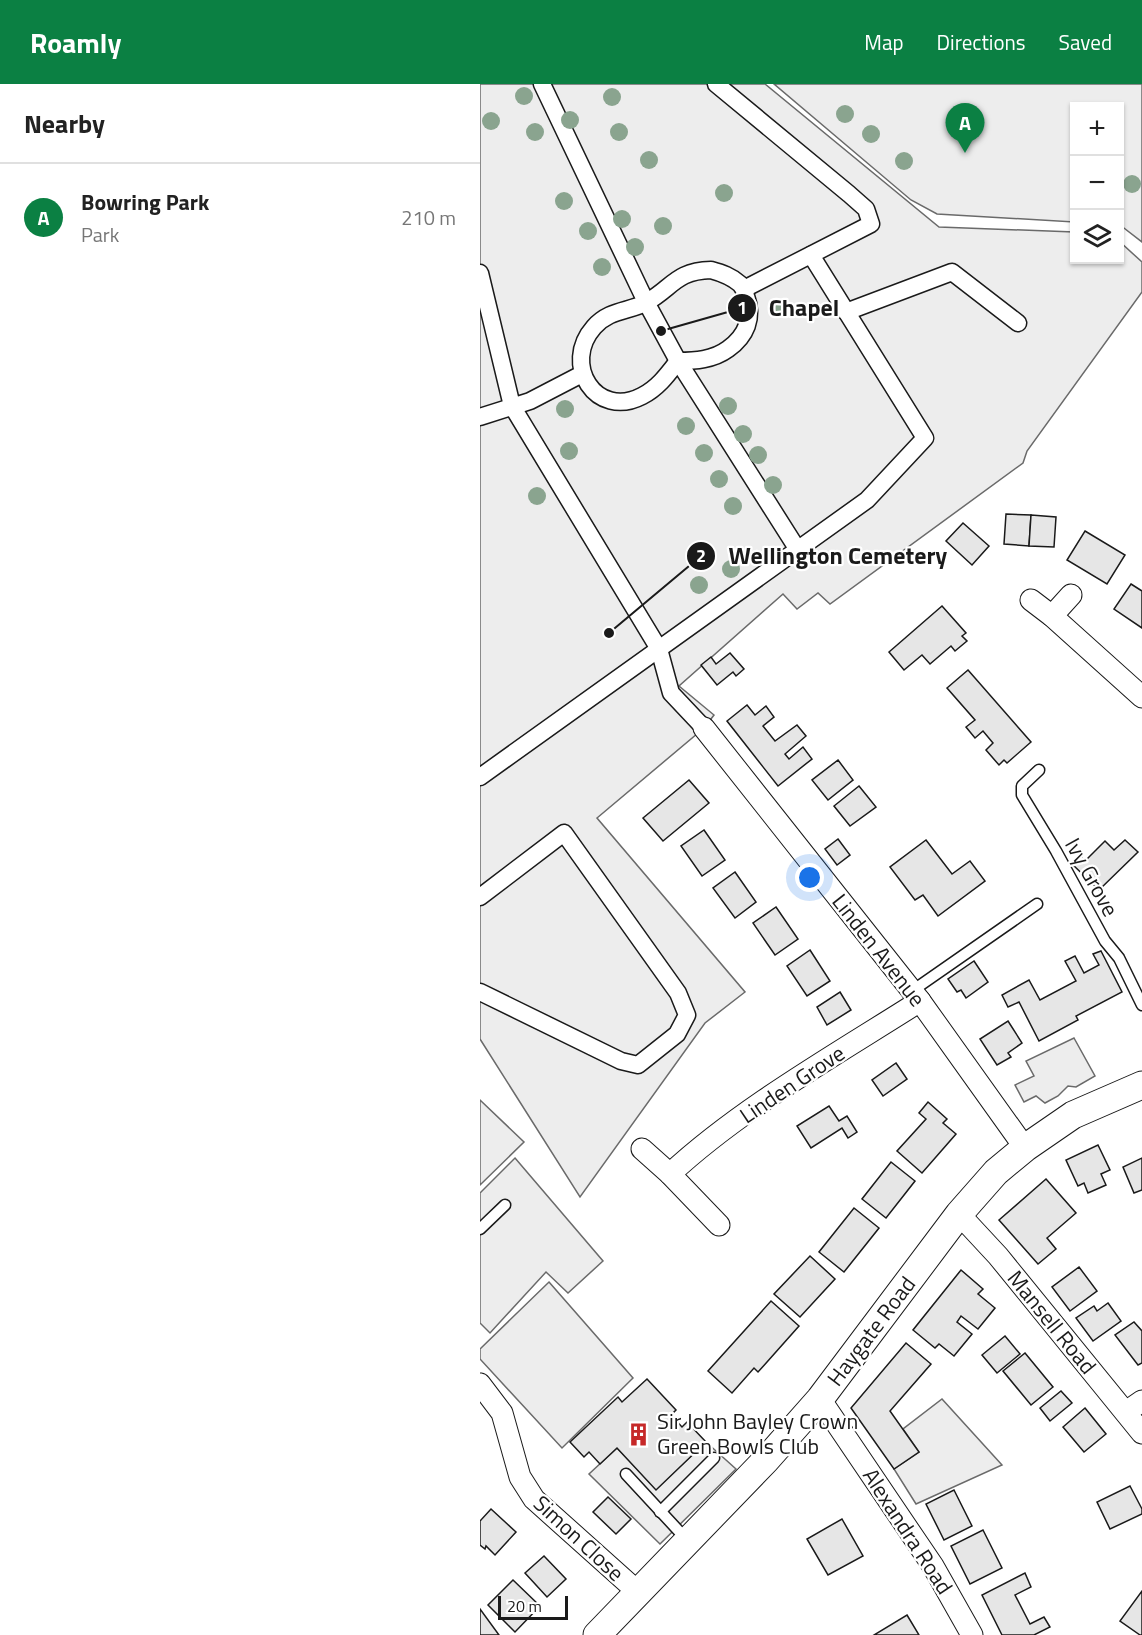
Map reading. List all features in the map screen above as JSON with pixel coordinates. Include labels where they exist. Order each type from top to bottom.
[{"type":"street","points":[[542,84],[646,302],[678,360],[798,550]]},
{"type":"street","points":[[716,84],[866,210],[871,224],[744,289]]},
{"type":"street","points":[[481,775],[867,500],[925,438],[811,255]]},
{"type":"street","points":[[711,270],[727,274],[744,289],[749,304],[749,321],[743,335],[727,350],[710,358],[694,361],[678,360],[656,387],[629,401],[614,402],[602,398],[588,385],[580,365],[582,347],[593,327],[609,315],[646,302],[675,279],[695,271],[711,270]]},
{"type":"street","points":[[846,312],[952,272],[1018,323]]},
{"type":"street","points":[[480,273],[512,406],[659,649],[670,693],[704,728]]},
{"type":"street","points":[[480,417],[530,401],[582,374]]},
{"type":"street","points":[[1052,616],[1071,595]]},
{"type":"street","points":[[1031,600],[1142,697]]},
{"type":"street","name":"Linden Avenue","points":[[704,728],[916,996],[1025,1148]]},
{"type":"street","points":[[480,897],[564,833],[678,993],[687,1015],[677,1034],[638,1065],[621,1061],[480,992]]},
{"type":"street","name":"Linden Grove","points":[[670,1174],[696,1150],[916,996]]},
{"type":"street","name":"Haygate Road","points":[[597,1635],[820,1400],[959,1214],[996,1172],[1025,1148],[1073,1115],[1142,1085]]},
{"type":"street","points":[[642,1149],[719,1224]]},
{"type":"street","name":"Mansell Road","points":[[959,1214],[1134,1406],[1142,1433]]},
{"type":"street","name":"Simon Close","points":[[480,1384],[502,1413],[520,1477],[534,1499],[639,1593]]},
{"type":"street","name":"Alexandra Road","points":[[820,1400],[933,1566],[972,1635]]},
{"type":"lane","name":"Ivy Grove","points":[[1039,770],[1022,786],[1022,795],[1056,851],[1105,941],[1119,958],[1142,1005]]},
{"type":"lane","points":[[916,996],[1037,904]]},
{"type":"lane","points":[[480,1229],[505,1205]]},
{"type":"lane","points":[[660,1512],[714,1458]]},
{"type":"lane","points":[[626,1474],[688,1541]]},
{"type":"shaded area","points":[[480,84],[765,84],[939,227],[1070,232],[1070,264],[1124,264],[1124,246],[1142,262],[1142,292],[1027,451],[1023,463],[830,604],[818,593],[797,609],[783,594],[679,686],[714,715],[704,728],[597,818],[745,992],[705,1023],[580,1197],[480,1039]]},
{"type":"shaded area","points":[[774,84],[1142,84],[1142,242],[1124,228],[1124,102],[1070,102],[1070,222],[937,214],[911,200]]},
{"type":"shaded area","points":[[1074,1038],[1095,1076],[1076,1087],[1068,1086],[1058,1096],[1045,1103],[1036,1096],[1024,1102],[1015,1085],[1034,1076],[1026,1061]]},
{"type":"shaded area","points":[[480,1100],[524,1142],[480,1185]]},
{"type":"shaded area","points":[[515,1158],[603,1261],[568,1293],[546,1272],[490,1333],[480,1323],[480,1193]]},
{"type":"shaded area","points":[[549,1282],[633,1378],[562,1448],[480,1359],[480,1349]]},
{"type":"shaded area","points":[[942,1399],[1002,1465],[916,1504],[894,1469],[919,1452],[903,1429]]},
{"type":"shaded area","points":[[706,1442],[736,1469],[660,1544],[589,1474],[617,1448],[656,1489]]},
{"type":"building","points":[[1006,514],[1031,515],[1029,546],[1004,544]]},
{"type":"building","points":[[1031,515],[1056,517],[1054,547],[1029,546]]},
{"type":"building","points":[[963,523],[989,546],[972,565],[946,541]]},
{"type":"building","points":[[1085,531],[1125,555],[1107,584],[1067,560]]},
{"type":"building","points":[[1131,584],[1142,591],[1142,628],[1114,609]]},
{"type":"building","points":[[942,606],[966,633],[962,636],[967,641],[955,651],[951,646],[930,664],[922,655],[904,670],[889,652]]},
{"type":"building","points":[[730,653],[744,669],[736,676],[733,672],[717,685],[701,665],[711,657],[716,664]]},
{"type":"building","points":[[968,670],[1031,742],[1007,763],[1004,760],[999,765],[986,750],[993,743],[983,731],[975,738],[966,727],[975,720],[947,688]]},
{"type":"building","points":[[747,705],[755,715],[766,706],[774,717],[763,726],[775,741],[797,725],[806,736],[785,754],[789,759],[803,747],[812,759],[778,786],[727,721]]},
{"type":"building","points":[[838,760],[853,780],[828,800],[812,780]]},
{"type":"building","points":[[689,780],[709,803],[663,841],[643,818]]},
{"type":"building","points":[[859,786],[876,807],[850,826],[834,806]]},
{"type":"building","points":[[704,830],[725,860],[702,876],[681,846]]},
{"type":"building","points":[[838,839],[850,855],[837,865],[825,849]]},
{"type":"building","points":[[926,840],[952,874],[970,861],[985,881],[938,916],[923,895],[915,900],[890,867]]},
{"type":"building","points":[[1125,840],[1138,852],[1099,890],[1071,863],[1079,855],[1085,861],[1105,841],[1114,850]]},
{"type":"building","points":[[735,872],[756,902],[735,918],[713,888]]},
{"type":"building","points":[[776,907],[798,939],[775,955],[753,923]]},
{"type":"building","points":[[810,950],[830,981],[807,996],[787,966]]},
{"type":"building","points":[[1101,951],[1122,992],[1076,1016],[1078,1020],[1039,1041],[1019,1002],[1008,1007],[1002,995],[1029,980],[1040,1000],[1076,981],[1065,961],[1075,956],[1084,973],[1099,965],[1093,954]]},
{"type":"building","points":[[974,961],[988,982],[966,998],[961,990],[957,992],[948,979]]},
{"type":"building","points":[[840,992],[851,1010],[827,1025],[817,1007]]},
{"type":"building","points":[[1008,1021],[1022,1043],[1008,1053],[1011,1057],[997,1065],[980,1039]]},
{"type":"building","points":[[896,1063],[907,1079],[883,1096],[872,1080]]},
{"type":"building","points":[[928,1102],[947,1119],[943,1123],[956,1134],[922,1173],[897,1151],[926,1119],[919,1113]]},
{"type":"building","points":[[829,1106],[839,1121],[847,1116],[857,1132],[848,1138],[842,1128],[811,1148],[797,1126]]},
{"type":"building","points":[[1098,1145],[1110,1170],[1101,1174],[1106,1185],[1088,1193],[1084,1183],[1078,1186],[1066,1160]]},
{"type":"building","points":[[1142,1158],[1142,1190],[1134,1193],[1123,1167]]},
{"type":"building","points":[[891,1162],[915,1181],[886,1218],[862,1199]]},
{"type":"building","points":[[1046,1179],[1076,1213],[1047,1238],[1056,1249],[1038,1264],[999,1220]]},
{"type":"building","points":[[854,1208],[879,1228],[844,1272],[819,1252]]},
{"type":"building","points":[[810,1256],[835,1279],[800,1317],[774,1294]]},
{"type":"building","points":[[1079,1267],[1097,1291],[1070,1311],[1052,1287]]},
{"type":"building","points":[[961,1270],[983,1289],[978,1294],[995,1308],[978,1329],[961,1316],[957,1322],[972,1334],[954,1356],[939,1344],[935,1348],[913,1330]]},
{"type":"building","points":[[771,1301],[799,1326],[758,1372],[754,1368],[732,1393],[708,1371]]},
{"type":"building","points":[[1108,1303],[1121,1321],[1093,1341],[1076,1318],[1094,1306],[1097,1311]]},
{"type":"building","points":[[1134,1322],[1142,1331],[1142,1363],[1138,1365],[1115,1335]]},
{"type":"building","points":[[1005,1336],[1020,1354],[997,1373],[982,1355]]},
{"type":"building","points":[[906,1343],[931,1364],[890,1411],[919,1452],[894,1469],[851,1408]]},
{"type":"building","points":[[1025,1353],[1053,1387],[1031,1405],[1003,1371]]},
{"type":"building","name":"Sir John Bayley Crown Green Bowls Club","points":[[647,1379],[676,1410],[671,1415],[682,1427],[687,1422],[706,1442],[656,1490],[617,1448],[600,1464],[589,1452],[584,1457],[570,1442],[618,1397],[622,1402]]},
{"type":"building","points":[[1061,1391],[1072,1403],[1050,1421],[1040,1408]]},
{"type":"building","points":[[1085,1408],[1106,1434],[1084,1452],[1063,1427]]},
{"type":"building","points":[[1130,1486],[1142,1509],[1142,1514],[1110,1529],[1097,1502]]},
{"type":"building","points":[[954,1490],[972,1526],[944,1540],[926,1504]]},
{"type":"building","points":[[608,1497],[631,1519],[616,1534],[593,1512]]},
{"type":"building","points":[[491,1509],[516,1532],[495,1555],[486,1546],[485,1549],[480,1545],[480,1521]]},
{"type":"building","points":[[842,1519],[863,1556],[828,1575],[807,1539]]},
{"type":"building","points":[[983,1530],[1002,1568],[970,1584],[951,1546]]},
{"type":"building","points":[[544,1556],[566,1579],[547,1597],[525,1573]]},
{"type":"building","points":[[1025,1573],[1031,1587],[1015,1595],[1030,1624],[1044,1617],[1050,1627],[1034,1635],[1002,1635],[982,1595]]},
{"type":"building","points":[[513,1580],[540,1606],[515,1632],[488,1605]]},
{"type":"building","points":[[1142,1591],[1142,1635],[1140,1635],[1120,1621]]},
{"type":"building","points":[[480,1609],[499,1635],[480,1635]]},
{"type":"building","points":[[907,1615],[919,1635],[874,1635]]},
{"type":"place","name":"Bowring Park","points":[[965,153]]},
{"type":"place","name":"Chapel","points":[[661,331]]},
{"type":"place","name":"Wellington Cemetery","points":[[609,633]]},
{"type":"place","name":"Sir John Bayley Crown Green Bowls Club","points":[[639,1434]]}]
